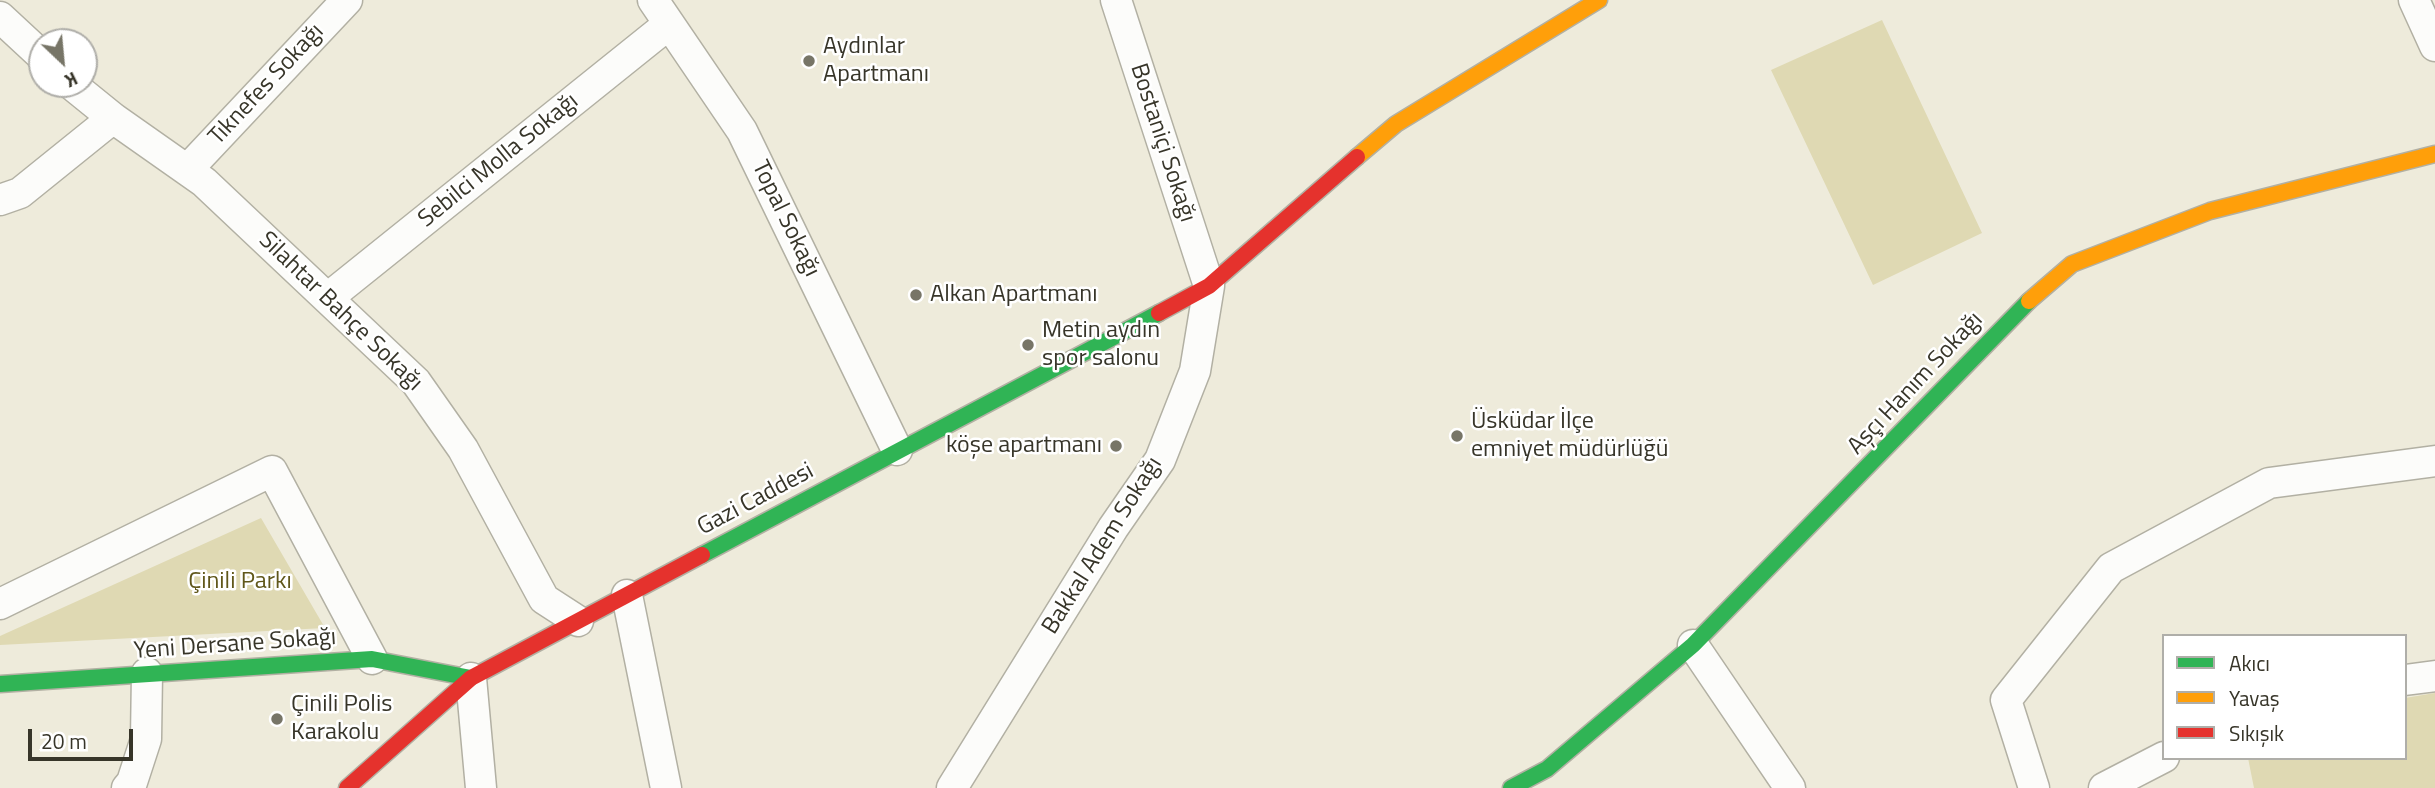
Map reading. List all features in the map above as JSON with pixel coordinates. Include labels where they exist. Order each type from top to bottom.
[{"type":"street","points":[[0,5],[3,0]]},
{"type":"street","name":"Tıknefes Sokağı","points":[[187,170],[347,0]]},
{"type":"street","name":"Topal Sokağı","points":[[653,0],[742,131],[897,450]]},
{"type":"street","name":"Bostaniçi Sokağı","points":[[1116,0],[1209,286]]},
{"type":"street","name":"Gazi Caddesi","points":[[347,788],[471,678],[1209,286],[1396,124],[1599,0]]},
{"type":"street","points":[[2414,0],[2435,46]]},
{"type":"street","points":[[0,16],[28,43]]},
{"type":"street","name":"Sebilci Molla Sokağı","points":[[329,297],[669,24]]},
{"type":"street","name":"Silahtar Bahçe Sokağı","points":[[88,98],[204,182],[329,297],[416,382],[463,449],[544,599],[578,621]]},
{"type":"street","points":[[0,200],[20,193],[113,118]]},
{"type":"street","name":"Aşçı Hanım Sokağı","points":[[1511,788],[1547,769],[1693,645],[1882,454],[2006,322],[2071,264],[2210,211],[2435,154]]},
{"type":"street","name":"Bakkal Adem Sokağı","points":[[952,788],[1113,528],[1160,460],[1195,371],[1209,286]]},
{"type":"street","points":[[2034,788],[2006,700],[2111,568],[2269,483],[2435,461]]},
{"type":"street","points":[[0,604],[272,471],[372,659]]},
{"type":"street","points":[[627,594],[666,788]]},
{"type":"street","points":[[1693,645],[1790,788]]},
{"type":"street","name":"Yeni Dersane Sokağı","points":[[0,684],[372,659],[471,678]]},
{"type":"street","points":[[127,788],[132,782],[146,739],[147,673]]},
{"type":"street","points":[[2407,680],[2435,676]]},
{"type":"street","points":[[471,678],[481,788]]},
{"type":"street","points":[[2104,788],[2162,758]]},
{"type":"green space","points":[[1882,20],[1982,233],[1873,285],[1771,70]]},
{"type":"green space","name":"Çinili Parkı","points":[[261,518],[325,628],[0,645],[0,636]]},
{"type":"green space","points":[[2435,693],[2435,788],[2254,788],[2248,760],[2407,760],[2407,698]]},
{"type":"traffic: fast","points":[[1511,788],[1547,769],[1693,645],[2029,301]]},
{"type":"traffic: fast","points":[[702,555],[1159,313]]},
{"type":"traffic: fast","points":[[0,684],[372,659],[471,678]]},
{"type":"traffic: slow","points":[[1357,157],[1396,124],[1599,0]]},
{"type":"traffic: slow","points":[[2029,301],[2072,264],[2210,211],[2435,154]]},
{"type":"traffic: jam","points":[[1159,313],[1209,286],[1357,157]]},
{"type":"traffic: jam","points":[[347,788],[471,678],[702,555]]},
{"type":"place","name":"Aydınlar Apartmanı","points":[[809,61]]},
{"type":"place","name":"Alkan Apartmanı","points":[[916,295]]},
{"type":"place","name":"Metin aydın spor salonu","points":[[1028,345]]},
{"type":"place","name":"Üsküdar İlçe emniyet müdürlüğü","points":[[1457,436]]},
{"type":"place","name":"köşe apartmanı","points":[[1116,446]]},
{"type":"place","name":"Çinili Polis Karakolu","points":[[277,719]]}]
